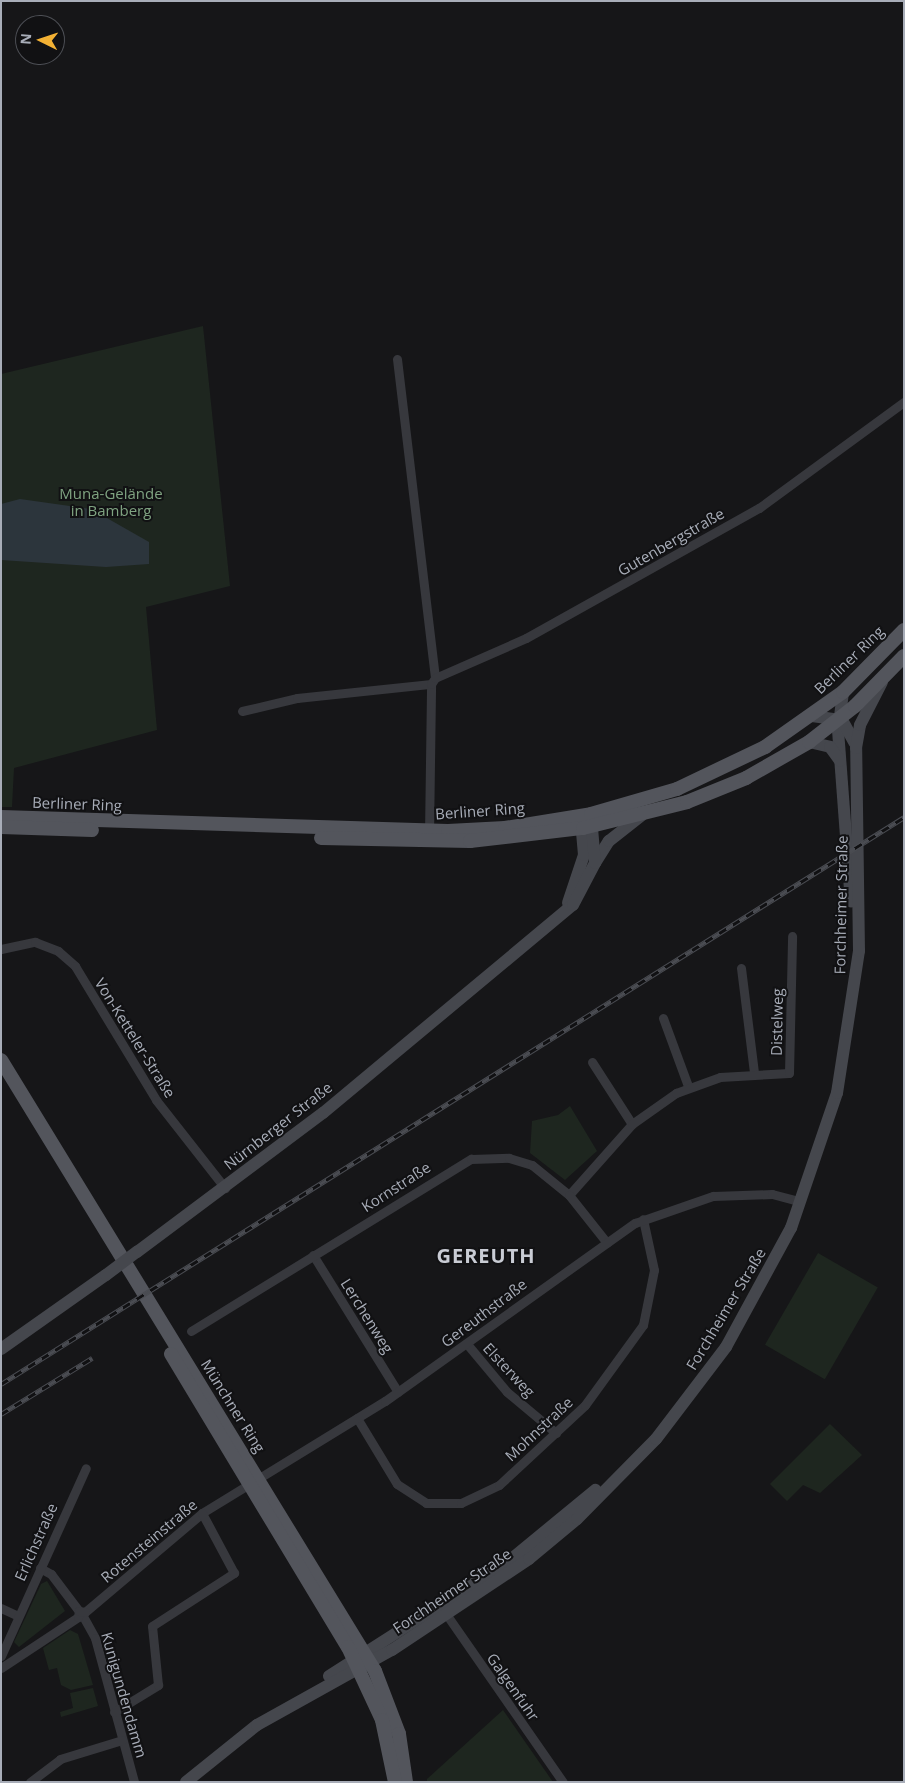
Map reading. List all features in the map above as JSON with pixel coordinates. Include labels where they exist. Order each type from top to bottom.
[{"type":"main road","name":"Berliner Ring","points":[[587,821],[710,776],[812,716],[843,692],[904,630]]},
{"type":"main road","name":"Berliner Ring","points":[[1,827],[428,836],[642,815],[718,791],[808,742],[839,718],[886,676],[904,656]]},
{"type":"main road","name":"Berliner Ring","points":[[1,817],[428,836]]},
{"type":"main road","name":"Münchner Ring","points":[[1,1060],[253,1480],[390,1703],[406,1782]]},
{"type":"main road","name":"Münchner Ring","points":[[1,1076],[253,1480]]},
{"type":"main road","name":"Münchner Ring","points":[[363,1661],[382,1720],[395,1782]]},
{"type":"street","points":[[397,359],[433,681],[428,836]]},
{"type":"street","name":"Gutenbergstraße","points":[[242,711],[285,700],[433,681],[526,638],[751,513],[904,402]]},
{"type":"street","name":"Forchheimer Straße","points":[[186,1782],[276,1708],[363,1661],[444,1611],[577,1519],[656,1439],[726,1347],[778,1254],[822,1146],[849,1029],[860,922],[856,748],[860,725],[886,676]]},
{"type":"street","name":"Forchheimer Straße","points":[[444,1611],[570,1513],[670,1412],[740,1307],[794,1200],[830,1082],[849,974],[851,886],[839,718],[843,692]]},
{"type":"street","points":[[812,716],[839,718],[849,726],[856,748]]},
{"type":"street","points":[[808,742],[830,747],[842,764]]},
{"type":"street","points":[[596,863],[609,841],[642,815]]},
{"type":"street","name":"Nürnberger Straße","points":[[1,1350],[225,1188],[323,1113],[563,912],[581,895],[596,863],[587,821]]},
{"type":"street","name":"Nürnberger Straße","points":[[563,912],[581,872],[587,821]]},
{"type":"street","name":"Distelweg","points":[[569,1195],[632,1124],[688,1086],[754,1072],[790,1073],[792,936]]},
{"type":"street","name":"Von-Ketteler-Straße","points":[[1,949],[35,942],[58,951],[75,966],[156,1100],[225,1188]]},
{"type":"street","name":"Distelweg","points":[[741,968],[754,1072]]},
{"type":"street","points":[[663,1018],[688,1086]]},
{"type":"street","points":[[592,1062],[632,1124]]},
{"type":"street","name":"Kornstraße","points":[[190,1331],[471,1159],[508,1158],[532,1164],[569,1195],[607,1243]]},
{"type":"street","name":"Gereuthstraße","points":[[253,1480],[398,1392],[643,1219],[696,1199],[725,1194],[772,1194],[794,1200]]},
{"type":"street","name":"Mohnstraße","points":[[357,1418],[397,1484],[426,1503],[444,1505],[474,1499],[499,1485],[556,1433],[598,1391],[643,1325],[654,1270],[643,1219]]},
{"type":"street","name":"Lerchenweg","points":[[313,1255],[398,1392]]},
{"type":"street","name":"Elsterweg","points":[[466,1344],[507,1392],[556,1433]]},
{"type":"street","name":"Erlichstraße","points":[[1,1656],[86,1468]]},
{"type":"street","name":"Rotensteinstraße","points":[[1,1668],[81,1614],[202,1513],[253,1480]]},
{"type":"street","points":[[114,1712],[160,1681],[152,1626],[234,1573],[202,1513]]},
{"type":"street","name":"Kunigundendamm","points":[[40,1568],[51,1574],[81,1614],[95,1638],[134,1782]]},
{"type":"street","points":[[1,1608],[18,1616]]},
{"type":"street","name":"Galgenfuhr","points":[[444,1611],[563,1782]]},
{"type":"street","points":[[30,1782],[60,1759],[122,1740]]},
{"type":"green space","name":"Muna-Gelände in Bamberg","points":[[203,326],[230,586],[146,607],[157,730],[14,768],[12,807],[1,807],[1,374]]},
{"type":"green space","points":[[570,1106],[597,1151],[565,1180],[530,1153],[532,1121],[558,1115]]},
{"type":"green space","points":[[818,1253],[878,1288],[825,1379],[765,1345]]},
{"type":"green space","points":[[830,1424],[862,1455],[820,1493],[803,1485],[787,1501],[770,1484]]},
{"type":"green space","points":[[47,1581],[65,1611],[19,1647],[14,1642],[41,1584]]},
{"type":"green space","points":[[70,1630],[78,1634],[93,1685],[71,1690],[61,1685],[57,1668],[49,1670],[43,1648]]},
{"type":"green space","points":[[93,1688],[98,1706],[61,1717],[60,1712],[73,1708],[70,1693]]},
{"type":"green space","points":[[503,1710],[553,1782],[427,1782],[427,1779]]},
{"type":"shaded area","points":[[20,499],[91,509],[149,542],[149,564],[106,567],[1,560],[1,504]]},
{"type":"railway","points":[[1,1384],[904,817]]},
{"type":"railway","points":[[1,1414],[92,1358]]},
{"type":"district","name":"GEREUTH","points":[[486,1255]]}]
